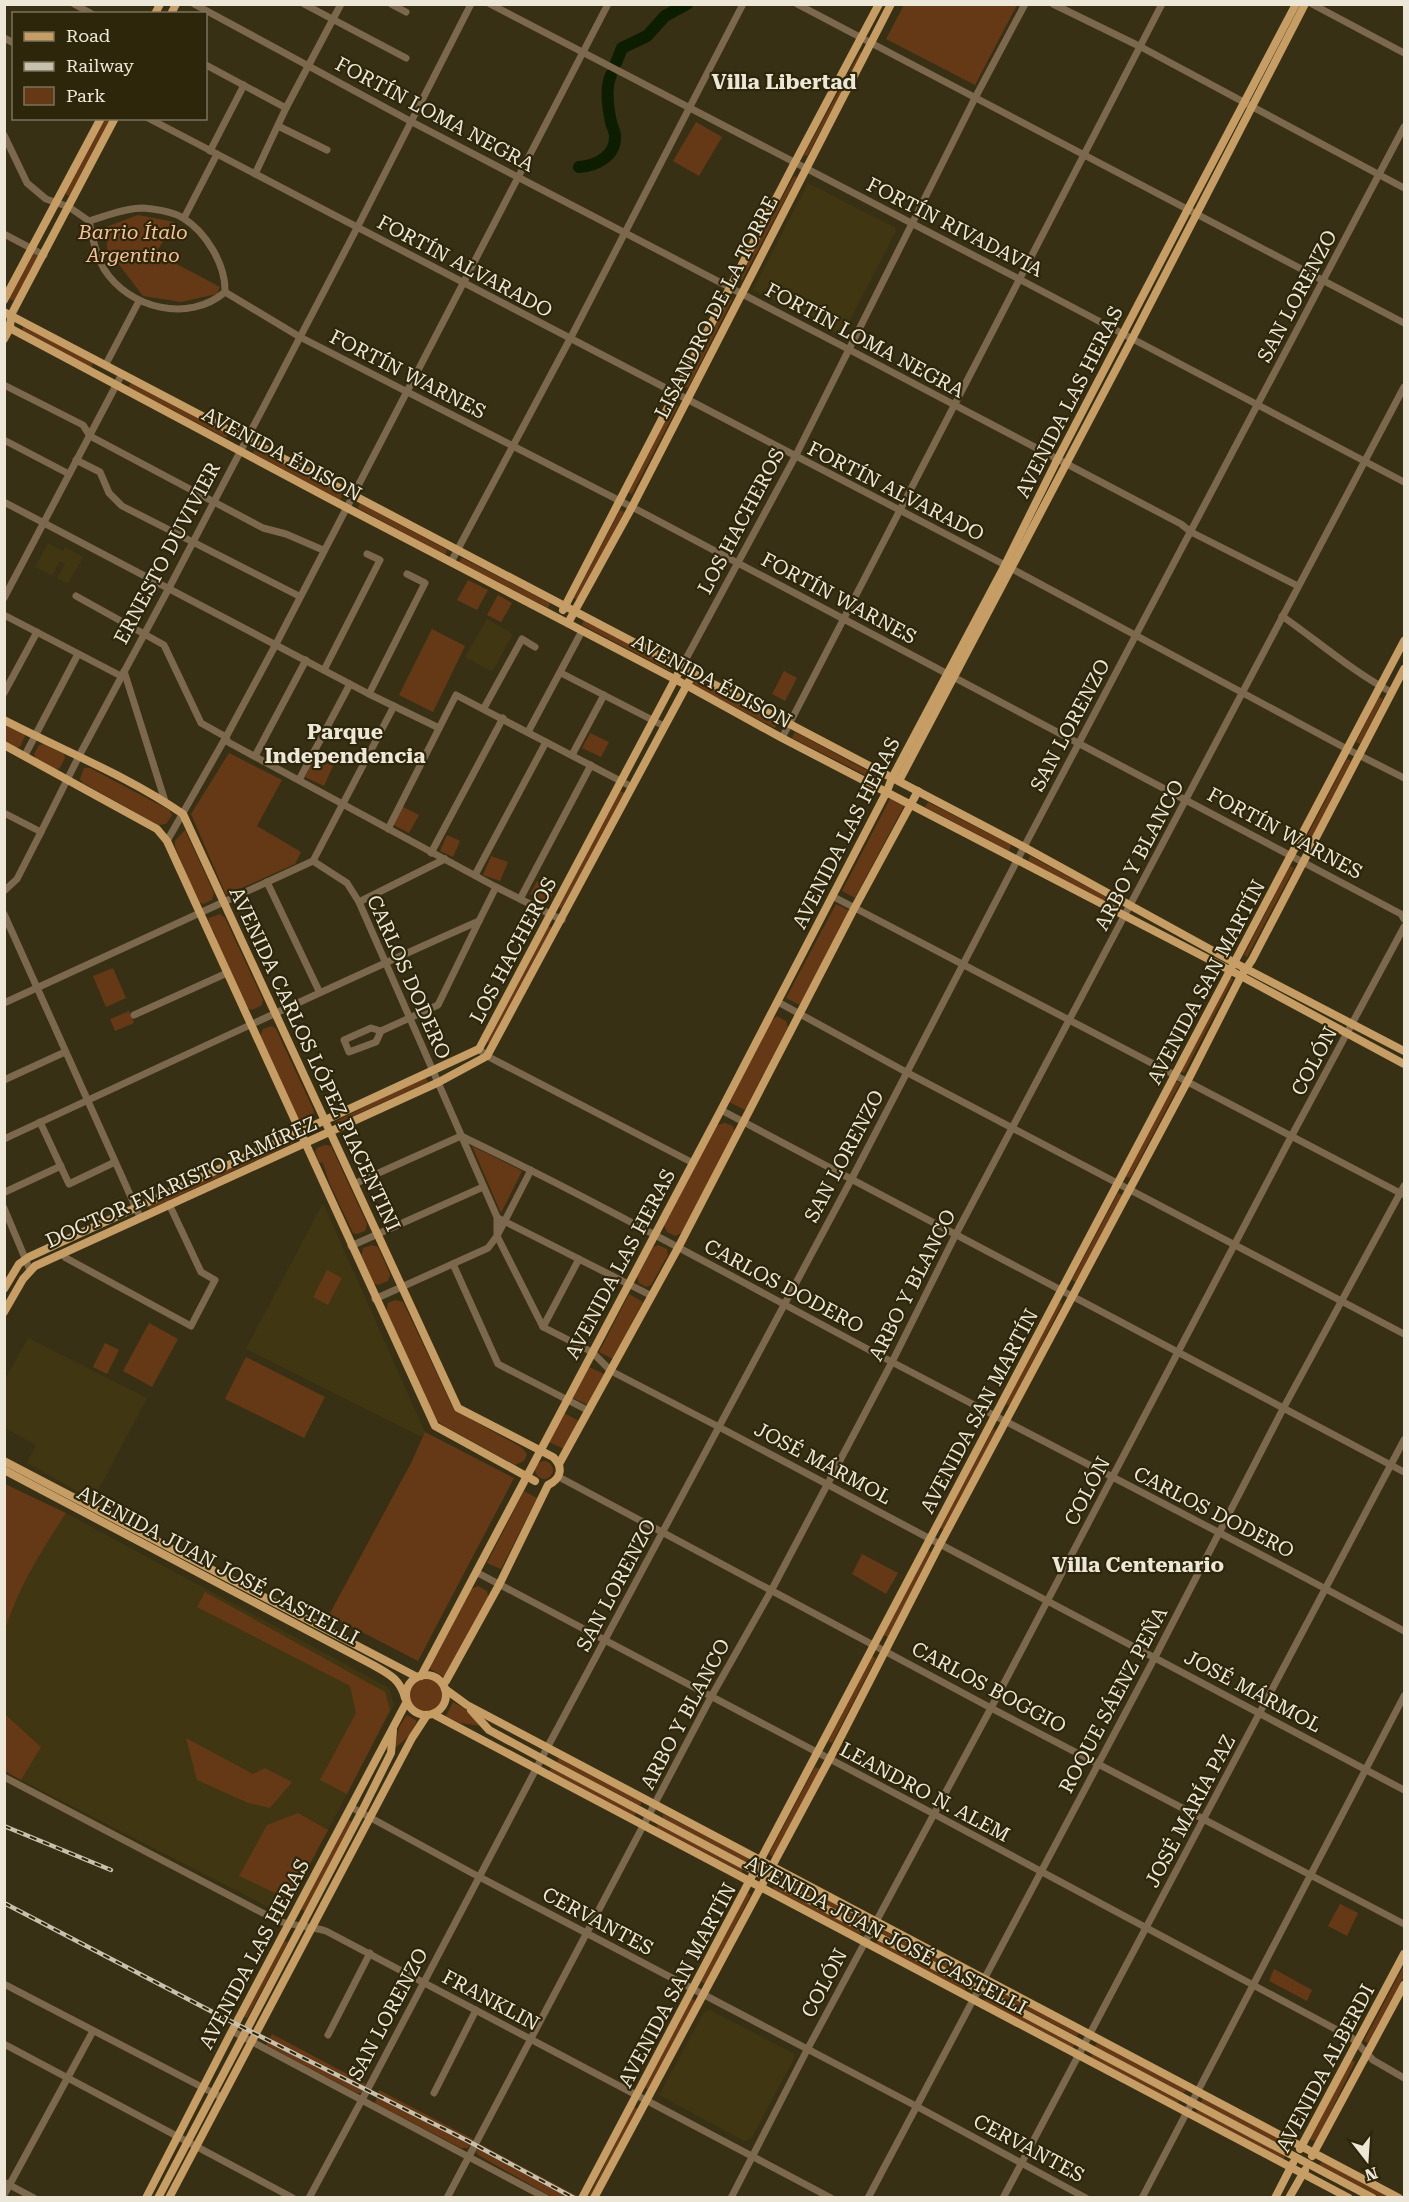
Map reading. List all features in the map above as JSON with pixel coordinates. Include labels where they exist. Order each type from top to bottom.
[{"type":"main road","name":"LISANDRO DE LA TORRE","points":[[559,618],[879,4]]},
{"type":"main road","name":"LISANDRO DE LA TORRE","points":[[568,623],[632,507],[891,4]]},
{"type":"main road","name":"AVENIDA LAS HERAS","points":[[543,1454],[567,1399],[778,1002],[887,791],[1132,339],[1196,213],[1296,4]]},
{"type":"main road","name":"AVENIDA LAS HERAS","points":[[1008,567],[1057,460],[1188,209],[1305,4]]},
{"type":"main road","points":[[4,300],[100,120]]},
{"type":"main road","points":[[4,339],[8,314],[44,255],[114,120]]},
{"type":"main road","name":"AVENIDA ÉDISON","points":[[8,314],[247,438],[692,675],[918,791],[1131,904],[1235,963],[1404,1051]]},
{"type":"main road","name":"AVENIDA ÉDISON","points":[[7,327],[686,685],[782,738],[1241,976],[1404,1064]]},
{"type":"main road","name":"AVENIDA SAN MARTÍN","points":[[582,2198],[1404,641]]},
{"type":"main road","name":"LOS HACHEROS","points":[[479,1049],[681,668]]},
{"type":"main road","name":"AVENIDA SAN MARTÍN","points":[[594,2198],[829,1760],[940,1544],[1404,671]]},
{"type":"main road","name":"LOS HACHEROS","points":[[488,1056],[692,675]]},
{"type":"main road","name":"AVENIDA CARLOS LÓPEZ PIACENTINI","points":[[4,720],[165,801],[183,814],[458,1408],[543,1454],[553,1457],[559,1470]]},
{"type":"main road","points":[[4,745],[158,829],[167,841],[435,1426],[532,1471],[542,1485],[548,1485]]},
{"type":"main road","points":[[543,1454],[419,1676],[408,1686],[406,1700],[415,1712],[430,1715],[444,1704],[446,1681],[499,1585],[548,1485],[559,1470],[650,1295],[678,1248],[855,907],[918,791]]},
{"type":"main road","name":"DOCTOR EVARISTO RAMÍREZ","points":[[4,1289],[24,1259],[74,1243],[479,1049]]},
{"type":"main road","name":"DOCTOR EVARISTO RAMÍREZ","points":[[138,1212],[169,1204],[439,1082],[488,1056]]},
{"type":"main road","name":"DOCTOR EVARISTO RAMÍREZ","points":[[4,1312],[30,1270],[62,1254],[74,1243]]},
{"type":"main road","name":"AVENIDA JUAN JOSÉ CASTELLI","points":[[4,1461],[419,1676]]},
{"type":"main road","name":"AVENIDA JUAN JOSÉ CASTELLI","points":[[4,1470],[373,1665],[395,1678],[402,1686],[406,1700]]},
{"type":"main road","points":[[419,1676],[431,1676],[444,1686]]},
{"type":"main road","name":"AVENIDA JUAN JOSÉ CASTELLI","points":[[444,1686],[489,1730]]},
{"type":"main road","name":"AVENIDA LAS HERAS","points":[[146,2198],[288,1924],[394,1727],[406,1700]]},
{"type":"main road","name":"AVENIDA JUAN JOSÉ CASTELLI","points":[[467,1706],[1314,2151],[1399,2198]]},
{"type":"main road","name":"AVENIDA LAS HERAS","points":[[246,2039],[312,1926],[412,1738],[430,1715]]},
{"type":"main road","name":"AVENIDA JUAN JOSÉ CASTELLI","points":[[430,1715],[455,1725],[1349,2198]]},
{"type":"main road","name":"AVENIDA JUAN JOSÉ CASTELLI","points":[[455,1725],[489,1730],[1373,2198]]},
{"type":"main road","name":"AVENIDA LAS HERAS","points":[[169,2198],[192,2143],[391,1753],[394,1727]]},
{"type":"main road","name":"AVENIDA LAS HERAS","points":[[391,1753],[412,1738]]},
{"type":"main road","name":"AVENIDA ALBERDI","points":[[1275,2198],[1404,1954]]},
{"type":"main road","name":"AVENIDA ALBERDI","points":[[1289,2198],[1404,1984]]},
{"type":"main road","name":"AVENIDA LAS HERAS","points":[[158,2198],[192,2143]]},
{"type":"street","name":"FORTÍN LOMA NEGRA","points":[[194,4],[412,122],[1181,524],[1191,532],[1298,586]]},
{"type":"street","points":[[304,4],[406,58]]},
{"type":"street","points":[[255,174],[286,108],[341,4]]},
{"type":"street","points":[[391,4],[406,12]]},
{"type":"street","name":"ERNESTO DUVIVIER","points":[[4,891],[17,879],[69,780],[79,756],[144,632],[170,588],[239,451],[412,122],[471,4]]},
{"type":"street","name":"FORTÍN RIVADAVIA","points":[[490,4],[1404,482]]},
{"type":"street","points":[[167,841],[276,644],[608,4]]},
{"type":"street","points":[[451,562],[570,339],[743,4]]},
{"type":"street","points":[[797,4],[1404,323]]},
{"type":"street","name":"LOS HACHEROS","points":[[681,668],[795,457],[975,98],[1025,4]]},
{"type":"street","points":[[1053,4],[1141,47],[1404,188]]},
{"type":"street","points":[[782,738],[1162,4]]},
{"type":"street","points":[[1312,4],[1404,53]]},
{"type":"street","points":[[74,5],[88,12]]},
{"type":"street","points":[[207,66],[286,108]]},
{"type":"street","points":[[183,218],[244,85]]},
{"type":"street","name":"FORTÍN ALVARADO","points":[[152,120],[1008,567],[1404,778]]},
{"type":"street","points":[[166,128],[169,120]]},
{"type":"street","points":[[278,126],[327,150]]},
{"type":"street","name":"SAN LORENZO","points":[[309,2198],[851,1180],[1017,860],[1404,128]]},
{"type":"street","points":[[4,135],[27,183],[46,199],[69,207],[89,221],[92,238],[104,269],[122,290],[139,301],[176,309],[202,305],[225,292],[225,281],[212,249],[203,236],[183,218],[146,208],[133,209],[89,221]]},
{"type":"street","points":[[4,234],[44,255]]},
{"type":"street","name":"FORTÍN WARNES","points":[[225,292],[300,337],[618,502],[632,507],[1080,743],[1401,914],[1404,919]]},
{"type":"street","points":[[106,364],[139,301]]},
{"type":"street","points":[[4,598],[122,374]]},
{"type":"street","points":[[4,385],[83,425],[90,436],[263,528],[286,534],[323,550]]},
{"type":"street","name":"ARBO Y BLANCO","points":[[447,2198],[711,1697],[771,1591],[892,1362],[956,1234],[1404,387]]},
{"type":"street","points":[[4,440],[69,474]]},
{"type":"street","points":[[76,460],[100,472],[108,493],[122,506],[299,596]]},
{"type":"street","points":[[4,502],[369,694],[439,728]]},
{"type":"street","points":[[324,670],[380,560],[367,554]]},
{"type":"street","points":[[369,694],[425,583],[407,574]]},
{"type":"street","points":[[76,596],[164,645],[201,723],[226,737],[228,742],[431,853],[562,920]]},
{"type":"street","points":[[4,615],[78,654],[123,674],[165,801]]},
{"type":"street","points":[[1282,616],[1317,640],[1334,656],[1391,692]]},
{"type":"street","points":[[528,732],[582,631]]},
{"type":"street","points":[[4,693],[37,632]]},
{"type":"street","points":[[484,708],[522,639],[536,647]]},
{"type":"street","points":[[25,755],[78,654]]},
{"type":"street","points":[[255,756],[306,660]]},
{"type":"street","points":[[561,673],[664,726]]},
{"type":"street","points":[[299,780],[350,684]]},
{"type":"street","points":[[388,829],[456,695],[632,787]]},
{"type":"street","points":[[572,755],[604,695]]},
{"type":"street","points":[[4,1003],[313,861],[394,706]]},
{"type":"street","points":[[431,853],[503,718]]},
{"type":"street","points":[[475,875],[546,742]]},
{"type":"street","points":[[520,899],[591,765]]},
{"type":"street","points":[[4,813],[41,832]]},
{"type":"street","points":[[358,902],[445,859]]},
{"type":"street","name":"CARLOS DODERO","points":[[313,861],[347,883],[358,902],[434,1070],[461,1136],[655,1234],[892,1362],[1404,1631]]},
{"type":"street","points":[[267,882],[319,992]]},
{"type":"street","points":[[381,1031],[376,1042],[349,1052],[344,1040],[371,1028],[381,1031],[438,1005],[496,887]]},
{"type":"street","points":[[832,896],[1402,1195]]},
{"type":"street","points":[[4,914],[138,1212]]},
{"type":"street","points":[[4,1139],[251,1026],[319,992],[479,921]]},
{"type":"street","name":"COLÓN","points":[[731,2198],[807,2050],[991,1708],[1404,927]]},
{"type":"street","points":[[134,1015],[227,973]]},
{"type":"street","points":[[778,1002],[906,1072],[1404,1334]]},
{"type":"street","points":[[479,1049],[488,1056],[693,1163]]},
{"type":"street","points":[[4,1080],[65,1052]]},
{"type":"street","points":[[721,1110],[1404,1472]]},
{"type":"street","points":[[40,1122],[69,1184],[115,1162]]},
{"type":"street","points":[[354,1184],[461,1136],[483,1187],[501,1219],[650,1295]]},
{"type":"street","points":[[5,1192],[61,1166]]},
{"type":"street","points":[[375,1299],[488,1248],[497,1236],[501,1219],[531,1170]]},
{"type":"street","name":"ROQUE SÁENZ PEÑA","points":[[868,2198],[1155,1657],[1284,1407],[1402,1195],[1404,1186]]},
{"type":"street","points":[[351,1246],[483,1187]]},
{"type":"street","points":[[62,1254],[191,1326],[215,1280],[201,1272],[169,1204]]},
{"type":"street","points":[[4,1208],[30,1270]]},
{"type":"street","points":[[497,1236],[543,1327]]},
{"type":"street","points":[[543,1327],[579,1259]]},
{"type":"street","points":[[453,1264],[498,1364],[589,1411]]},
{"type":"street","name":"JOSÉ MÁRMOL","points":[[543,1327],[592,1352],[611,1371],[1404,1790]]},
{"type":"street","name":"JOSÉ MARÍA PAZ","points":[[1003,2198],[1404,1440]]},
{"type":"street","name":"CARLOS BOGGIO","points":[[559,1470],[662,1533],[1404,1924]]},
{"type":"street","name":"LEANDRO N. ALEM","points":[[476,1572],[1253,1984],[1352,2038],[1373,2060],[1404,2078]]},
{"type":"street","points":[[1142,2198],[1404,1696]]},
{"type":"street","name":"FRANKLIN","points":[[4,1778],[278,1921],[312,1926],[327,1931],[831,2198]]},
{"type":"street","name":"CERVANTES","points":[[351,1807],[1086,2198]]},
{"type":"street","points":[[328,2035],[370,1953]]},
{"type":"street","points":[[4,1984],[217,2094]]},
{"type":"street","points":[[434,2093],[476,2010]]},
{"type":"street","points":[[4,2195],[7,2183],[93,2031]]},
{"type":"street","points":[[232,2031],[546,2198]]},
{"type":"street","points":[[4,2044],[293,2198]]},
{"type":"street","points":[[7,2183],[34,2198]]},
{"type":"shaded area","points":[[808,183],[894,227],[896,231],[842,336],[753,290]]},
{"type":"shaded area","points":[[48,543],[63,551],[65,547],[83,557],[68,584],[57,578],[65,564],[60,561],[52,576],[35,567]]},
{"type":"shaded area","points":[[487,619],[513,634],[492,672],[465,657]]},
{"type":"shaded area","points":[[323,1203],[425,1432],[422,1437],[246,1349]]},
{"type":"shaded area","points":[[28,1338],[147,1398],[93,1500],[27,1463],[36,1445],[5,1428],[5,1379]]},
{"type":"shaded area","points":[[66,1513],[389,1688],[394,1705],[322,1841],[288,1912],[282,1914],[21,1780],[41,1747],[5,1713],[5,1630],[13,1602],[40,1553]]},
{"type":"shaded area","points":[[710,2010],[793,2053],[795,2057],[751,2139],[744,2141],[659,2095],[704,2012]]},
{"type":"green space","points":[[904,5],[1017,5],[975,85],[886,39]]},
{"type":"green space","points":[[860,52],[863,53],[807,156],[804,155]]},
{"type":"green space","points":[[103,120],[110,120],[69,196],[64,193]]},
{"type":"green space","points":[[696,122],[722,137],[699,176],[673,161]]},
{"type":"green space","points":[[794,176],[797,177],[742,280],[738,278]]},
{"type":"green space","name":"Barrio Ítalo Argentino","points":[[138,215],[175,222],[156,253],[220,287],[217,294],[181,302],[143,296],[107,249],[106,227]]},
{"type":"green space","points":[[33,253],[38,256],[14,301],[8,298]]},
{"type":"green space","points":[[728,298],[732,300],[688,388],[683,386]]},
{"type":"green space","points":[[24,326],[93,363],[91,368],[21,331]]},
{"type":"green space","points":[[131,383],[228,434],[226,438],[128,387]]},
{"type":"green space","points":[[674,404],[678,406],[632,494],[628,492]]},
{"type":"green space","points":[[256,448],[343,495],[340,500],[253,453]]},
{"type":"green space","points":[[360,503],[447,550],[445,555],[358,508]]},
{"type":"green space","points":[[620,510],[624,512],[578,600],[574,598]]},
{"type":"green space","points":[[462,558],[550,603],[548,608],[459,562]]},
{"type":"green space","points":[[468,580],[488,590],[477,610],[457,600]]},
{"type":"green space","points":[[498,595],[512,603],[501,622],[487,615]]},
{"type":"green space","points":[[584,620],[672,667],[670,671],[582,625]]},
{"type":"green space","points":[[432,629],[465,646],[433,712],[399,695]]},
{"type":"green space","points":[[784,671],[797,678],[785,701],[772,694]]},
{"type":"green space","points":[[690,676],[778,723],[775,728],[686,682]]},
{"type":"green space","points":[[1379,697],[1383,699],[1360,744],[1356,742]]},
{"type":"green space","points":[[5,722],[23,732],[25,736],[20,747],[13,748],[5,743]]},
{"type":"green space","points":[[795,732],[883,779],[881,783],[792,738]]},
{"type":"green space","points":[[590,733],[609,742],[601,757],[582,748]]},
{"type":"green space","points":[[44,744],[64,754],[65,758],[59,769],[54,769],[36,759],[34,754],[39,745]]},
{"type":"green space","points":[[229,753],[282,780],[257,826],[301,852],[295,864],[226,895],[191,814]]},
{"type":"green space","points":[[314,758],[333,766],[324,786],[305,777]]},
{"type":"green space","points":[[1347,759],[1351,761],[1305,850],[1301,848]]},
{"type":"green space","points":[[84,768],[90,768],[169,810],[172,815],[166,824],[158,825],[83,783],[80,779]]},
{"type":"green space","points":[[620,791],[627,794],[563,910],[559,907]]},
{"type":"green space","points":[[891,797],[905,804],[855,898],[842,891]]},
{"type":"green space","points":[[928,802],[1011,845],[1009,851],[925,807]]},
{"type":"green space","points":[[401,806],[419,815],[409,833],[392,824]]},
{"type":"green space","points":[[185,830],[214,893],[212,900],[203,904],[197,901],[175,846],[175,841]]},
{"type":"green space","points":[[447,835],[460,841],[453,857],[440,851]]},
{"type":"green space","points":[[491,856],[508,862],[500,881],[483,875]]},
{"type":"green space","points":[[1030,856],[1120,904],[1118,908],[1028,861]]},
{"type":"green space","points":[[1290,866],[1294,868],[1247,957],[1244,955]]},
{"type":"green space","points":[[537,881],[555,890],[548,903],[530,894]]},
{"type":"green space","points":[[836,904],[850,911],[800,1005],[786,998]]},
{"type":"green space","points":[[220,914],[225,918],[263,1000],[262,1005],[252,1010],[247,1008],[208,922],[209,918]]},
{"type":"green space","points":[[548,926],[553,928],[490,1043],[486,1042]]},
{"type":"green space","points":[[113,968],[126,998],[106,1007],[93,976]]},
{"type":"green space","points":[[1229,977],[1233,979],[1184,1073],[1180,1071]]},
{"type":"green space","points":[[129,1011],[134,1023],[115,1031],[110,1019]]},
{"type":"green space","points":[[777,1016],[786,1021],[788,1027],[745,1110],[729,1102],[771,1021]]},
{"type":"green space","points":[[272,1026],[276,1029],[314,1111],[313,1117],[303,1122],[298,1119],[260,1036],[263,1029]]},
{"type":"green space","points":[[425,1076],[428,1082],[336,1124],[335,1122]]},
{"type":"green space","points":[[1175,1081],[1180,1083],[1130,1178],[1125,1176]]},
{"type":"green space","points":[[725,1123],[733,1126],[735,1134],[682,1233],[675,1236],[667,1232],[664,1225],[717,1125]]},
{"type":"green space","points":[[291,1140],[293,1143],[150,1209],[148,1206]]},
{"type":"green space","points":[[325,1145],[331,1146],[367,1224],[365,1231],[353,1233],[329,1182],[323,1163],[319,1162],[315,1152],[317,1148]]},
{"type":"green space","points":[[472,1146],[522,1171],[501,1213]]},
{"type":"green space","points":[[1118,1193],[1122,1195],[1076,1282],[1072,1280]]},
{"type":"green space","points":[[372,1245],[378,1247],[390,1274],[388,1281],[378,1285],[373,1283],[361,1258],[363,1248]]},
{"type":"green space","points":[[658,1245],[667,1249],[668,1255],[651,1285],[646,1287],[639,1283],[637,1277],[653,1247]]},
{"type":"green space","points":[[327,1270],[342,1278],[328,1305],[313,1297]]},
{"type":"green space","points":[[629,1294],[643,1302],[613,1359],[599,1352]]},
{"type":"green space","points":[[395,1300],[403,1302],[454,1410],[521,1447],[527,1454],[524,1461],[515,1465],[436,1420],[386,1313],[388,1303]]},
{"type":"green space","points":[[1058,1302],[1062,1304],[1010,1406],[1006,1404]]},
{"type":"green space","points":[[149,1323],[178,1339],[152,1387],[123,1371]]},
{"type":"green space","points":[[105,1343],[119,1350],[107,1374],[93,1367]]},
{"type":"green space","points":[[246,1357],[325,1397],[304,1438],[225,1399]]},
{"type":"green space","points":[[589,1367],[604,1374],[588,1405],[573,1398]]},
{"type":"green space","points":[[564,1413],[579,1421],[564,1449],[549,1442]]},
{"type":"green space","points":[[993,1429],[997,1431],[945,1530],[940,1528]]},
{"type":"green space","points":[[425,1432],[514,1478],[418,1661],[329,1615],[411,1463]]},
{"type":"green space","points":[[544,1461],[552,1466],[553,1470],[548,1478],[544,1479],[536,1474],[535,1470],[540,1462]]},
{"type":"green space","points":[[5,1484],[66,1513],[24,1584],[5,1630]]},
{"type":"green space","points":[[524,1491],[537,1498],[501,1569],[487,1563]]},
{"type":"green space","points":[[927,1550],[931,1552],[888,1637],[883,1635]]},
{"type":"green space","points":[[862,1554],[898,1573],[886,1594],[852,1574]]},
{"type":"green space","points":[[478,1586],[487,1591],[488,1597],[444,1677],[429,1668],[471,1589]]},
{"type":"green space","points":[[205,1592],[385,1692],[390,1710],[347,1794],[320,1780],[356,1713],[350,1686],[197,1607]]},
{"type":"green space","points":[[872,1656],[876,1658],[832,1743],[828,1741]]},
{"type":"green space","points":[[426,1677],[439,1682],[444,1695],[439,1708],[426,1713],[413,1708],[408,1695],[413,1682]]},
{"type":"green space","points":[[453,1702],[467,1710],[482,1726],[460,1723],[446,1716]]},
{"type":"green space","points":[[4,1713],[41,1747],[21,1780],[5,1771]]},
{"type":"green space","points":[[407,1715],[417,1721],[409,1736],[395,1748],[399,1727]]},
{"type":"green space","points":[[186,1738],[253,1774],[265,1768],[292,1782],[270,1808],[248,1803],[197,1780]]},
{"type":"green space","points":[[559,1757],[641,1800],[641,1805],[557,1762]]},
{"type":"green space","points":[[815,1767],[820,1769],[772,1857],[769,1854]]},
{"type":"green space","points":[[551,1768],[636,1814],[634,1816],[549,1771]]},
{"type":"green space","points":[[298,1813],[328,1830],[290,1900],[239,1876],[267,1825]]},
{"type":"green space","points":[[663,1814],[749,1859],[745,1862],[663,1818]]},
{"type":"green space","points":[[348,1820],[352,1822],[305,1911],[301,1909]]},
{"type":"green space","points":[[657,1824],[742,1868],[742,1872],[657,1830]]},
{"type":"green space","points":[[781,1875],[867,1922],[863,1924],[779,1879]]},
{"type":"green space","points":[[774,1886],[860,1930],[861,1933],[859,1935],[773,1889]]},
{"type":"green space","points":[[746,1893],[750,1896],[706,1983],[703,1983],[701,1981]]},
{"type":"green space","points":[[1340,1904],[1358,1913],[1347,1936],[1328,1926]]},
{"type":"green space","points":[[883,1930],[973,1978],[970,1981],[883,1934]]},
{"type":"green space","points":[[284,1941],[288,1942],[247,2018],[244,2017]]},
{"type":"green space","points":[[878,1941],[965,1987],[965,1991],[875,1944]]},
{"type":"green space","points":[[1404,1965],[1404,1976],[1368,2043],[1364,2041]]},
{"type":"green space","points":[[1274,1969],[1312,1990],[1307,2001],[1269,1981]]},
{"type":"green space","points":[[990,1986],[1080,2033],[1076,2036],[990,1990]]},
{"type":"green space","points":[[986,1998],[1073,2043],[1073,2048],[984,2001]]},
{"type":"green space","points":[[693,1999],[695,2002],[648,2090],[645,2087],[690,2000]]},
{"type":"green space","points":[[272,2034],[364,2083],[366,2085],[362,2093],[357,2093],[266,2045]]},
{"type":"green space","points":[[1097,2043],[1186,2091],[1183,2093],[1097,2048],[1095,2046]]},
{"type":"green space","points":[[1092,2054],[1180,2101],[1177,2103],[1091,2058]]},
{"type":"green space","points":[[1351,2060],[1355,2062],[1316,2141],[1311,2140],[1310,2138]]},
{"type":"green space","points":[[379,2090],[473,2139],[468,2148],[461,2148],[375,2103]]},
{"type":"green space","points":[[1202,2099],[1291,2145],[1288,2148],[1201,2103]]},
{"type":"green space","points":[[634,2107],[638,2109],[592,2197],[589,2196]]},
{"type":"green space","points":[[1198,2109],[1285,2157],[1283,2159],[1196,2113]]},
{"type":"green space","points":[[480,2144],[579,2197],[552,2197],[478,2155],[476,2152]]},
{"type":"green space","points":[[1322,2161],[1392,2197],[1380,2197],[1319,2165]]},
{"type":"waterway","points":[[616,63],[622,48],[647,36],[665,16],[687,4]]},
{"type":"waterway","points":[[579,167],[592,165],[604,159],[612,149],[615,134],[608,98],[611,75]]},
{"type":"railway","points":[[4,1826],[111,1870]]},
{"type":"railway","points":[[4,1903],[226,2019],[468,2141],[574,2198]]},
{"type":"district","name":"Villa Libertad","points":[[784,82]]},
{"type":"district","name":"Parque Independencia","points":[[345,744]]},
{"type":"district","name":"Villa Centenario","points":[[1138,1565]]}]
